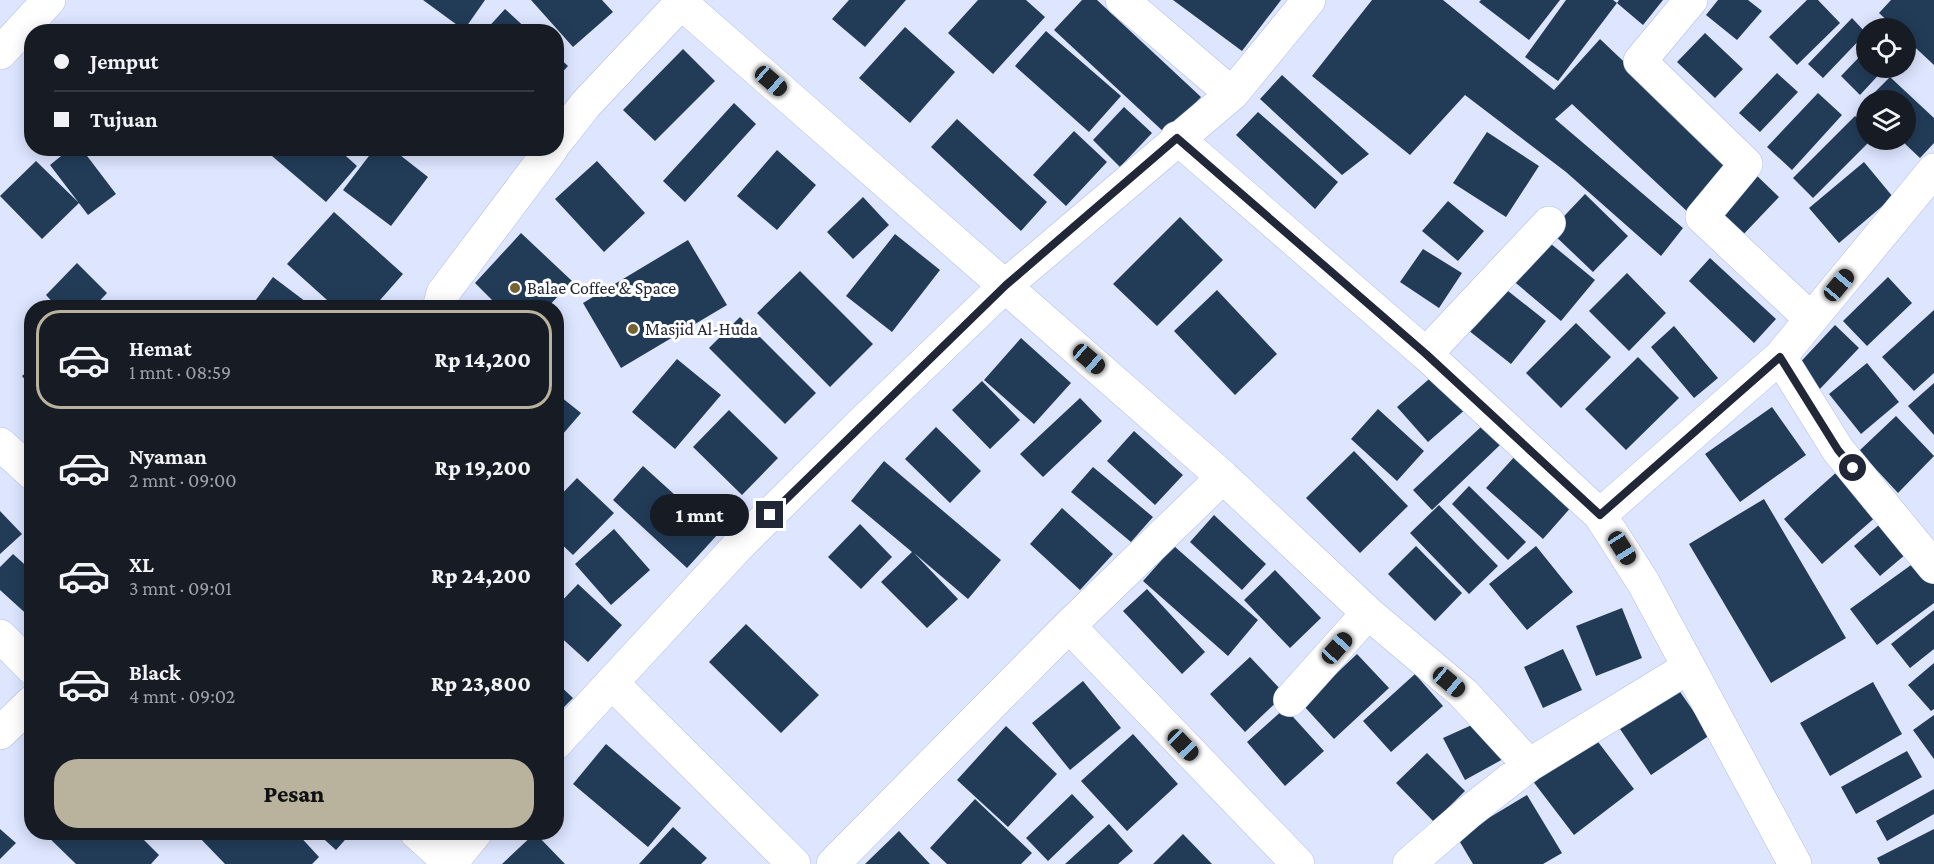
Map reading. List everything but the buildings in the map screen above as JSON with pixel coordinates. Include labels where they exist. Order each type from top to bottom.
[{"type":"street","points":[[27,24],[49,0]]},
{"type":"street","points":[[1122,0],[1232,94]]},
{"type":"street","points":[[564,735],[739,545],[1006,285],[1177,138],[1232,94],[1309,0]]},
{"type":"street","points":[[1691,0],[1640,61],[1746,164],[1702,216],[1811,319]]},
{"type":"street","points":[[564,132],[586,104],[679,2],[1006,285],[1223,477],[1368,613],[1463,693],[1529,765]]},
{"type":"street","points":[[0,53],[24,27]]},
{"type":"street","points":[[1177,138],[1426,354],[1600,515],[1643,582],[1796,864]]},
{"type":"street","points":[[441,300],[443,293],[546,156]]},
{"type":"street","points":[[1600,515],[1780,357],[1930,185]]},
{"type":"street","points":[[1426,354],[1550,223]]},
{"type":"street","points":[[1780,357],[1838,450],[1934,567]]},
{"type":"street","points":[[0,444],[24,466]]},
{"type":"street","points":[[833,864],[1070,626],[1223,477]]},
{"type":"street","points":[[1290,700],[1368,613]]},
{"type":"street","points":[[1070,626],[1298,864]]},
{"type":"street","points":[[0,636],[24,660]]},
{"type":"street","points":[[1409,864],[1469,812],[1529,765],[1689,667]]},
{"type":"street","points":[[613,684],[794,864]]},
{"type":"street","points":[[0,733],[24,710]]},
{"type":"street","points":[[424,840],[450,864],[470,840]]},
{"type":"place","name":"Balae Coffee & Space","points":[[515,288]]},
{"type":"place","name":"Masjid Al-Huda","points":[[633,329]]},
{"type":"route","points":[[770,515],[1006,285],[1177,138],[1426,354],[1600,515],[1780,357],[1838,450],[1853,468]]}]
